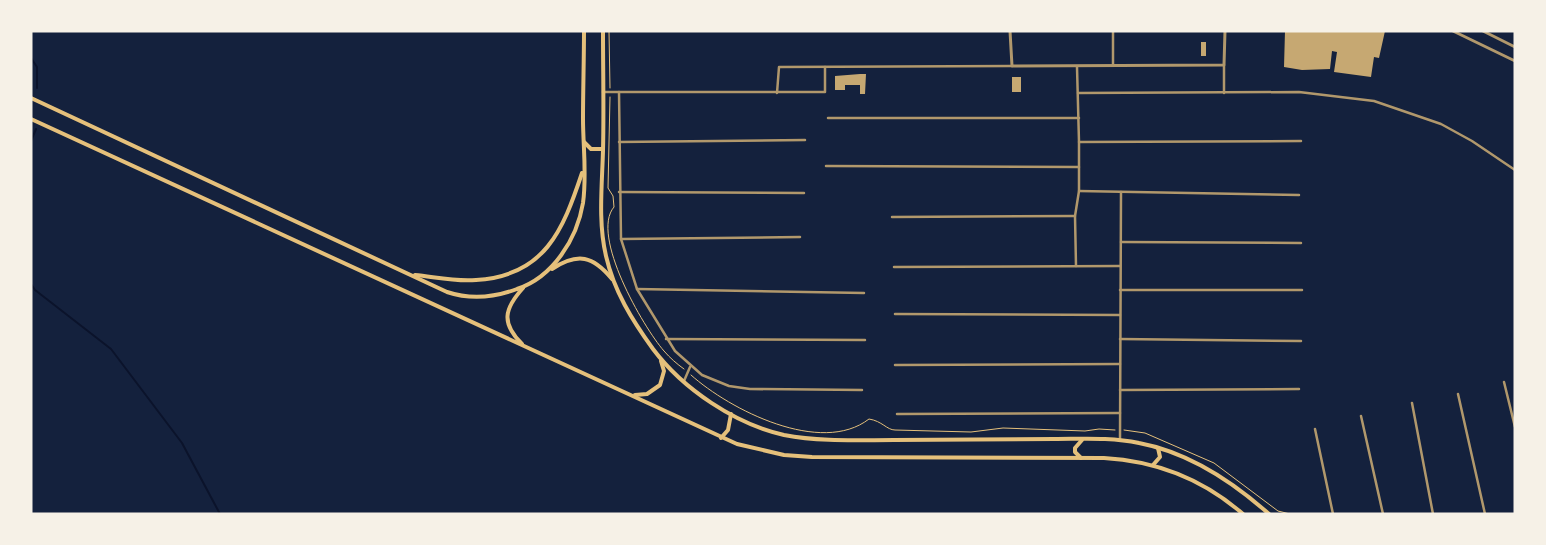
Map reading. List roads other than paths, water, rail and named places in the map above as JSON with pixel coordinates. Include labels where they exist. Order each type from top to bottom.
[{"type":"main road","points":[[547,272],[565,249],[583,204],[584,31]]},
{"type":"main road","points":[[603,31],[602,236],[613,281],[628,312],[660,358],[683,382],[732,414],[764,429],[809,438],[844,440],[1120,440],[1158,448],[1216,474],[1238,488],[1269,514]]},
{"type":"main road","points":[[31,98],[460,296],[501,296],[524,287],[562,262],[574,258],[586,258],[599,264],[613,281]]},
{"type":"main road","points":[[31,119],[633,395],[721,438],[760,451],[812,458],[1122,459],[1153,465],[1204,486],[1243,514]]},
{"type":"main road","points":[[584,142],[591,148],[603,149]]},
{"type":"main road","points":[[413,275],[474,280],[498,278],[530,263],[544,252],[554,239],[569,211],[584,169]]},
{"type":"main road","points":[[524,287],[509,306],[507,316],[508,325],[514,336],[524,346]]},
{"type":"main road","points":[[633,395],[647,394],[660,385],[664,371],[660,358]]},
{"type":"main road","points":[[721,438],[728,430],[732,414]]},
{"type":"main road","points":[[1080,458],[1075,452],[1075,448],[1084,439]]},
{"type":"main road","points":[[1153,465],[1160,457],[1158,448]]},
{"type":"street","points":[[1010,31],[1012,66]]},
{"type":"street","points":[[1112,67],[1113,31]]},
{"type":"street","points":[[1224,93],[1225,31]]},
{"type":"street","points":[[1453,31],[1515,61]]},
{"type":"street","points":[[1483,31],[1515,48]]},
{"type":"street","points":[[777,93],[779,67],[1224,65]]},
{"type":"street","points":[[603,92],[824,92],[825,67]]},
{"type":"street","points":[[1076,266],[1075,216],[1079,167],[1077,67]]},
{"type":"street","points":[[619,92],[621,240],[637,289],[666,339],[690,367],[712,380],[750,389],[862,390]]},
{"type":"street","points":[[1078,93],[1306,92],[1374,101],[1414,113],[1452,129],[1515,170]]},
{"type":"street","points":[[828,118],[1079,118]]},
{"type":"street","points":[[619,142],[806,140]]},
{"type":"street","points":[[1079,142],[1300,141]]},
{"type":"street","points":[[826,166],[1079,167]]},
{"type":"street","points":[[1078,191],[1300,195]]},
{"type":"street","points":[[620,192],[804,193]]},
{"type":"street","points":[[1120,440],[1121,192]]},
{"type":"street","points":[[892,217],[1075,216]]},
{"type":"street","points":[[621,240],[800,237]]},
{"type":"street","points":[[1121,242],[1301,243]]},
{"type":"street","points":[[894,268],[1120,266]]},
{"type":"street","points":[[637,289],[864,293]]},
{"type":"street","points":[[1120,290],[1302,290]]},
{"type":"street","points":[[895,314],[1120,315]]},
{"type":"street","points":[[666,339],[864,340]]},
{"type":"street","points":[[1120,339],[1301,341]]},
{"type":"street","points":[[895,365],[1120,364]]},
{"type":"street","points":[[683,382],[690,367]]},
{"type":"street","points":[[1504,382],[1515,427]]},
{"type":"street","points":[[1120,390],[1299,389]]},
{"type":"street","points":[[1458,394],[1485,514]]},
{"type":"street","points":[[1412,403],[1433,514]]},
{"type":"street","points":[[897,414],[1120,413]]},
{"type":"street","points":[[1361,416],[1383,514]]},
{"type":"street","points":[[1315,429],[1332,514]]},
{"type":"waterway","points":[[31,58],[37,67],[37,88]]},
{"type":"waterway","points":[[31,141],[36,129]]},
{"type":"waterway","points":[[31,284],[35,290],[111,349],[182,443],[220,514]]}]
